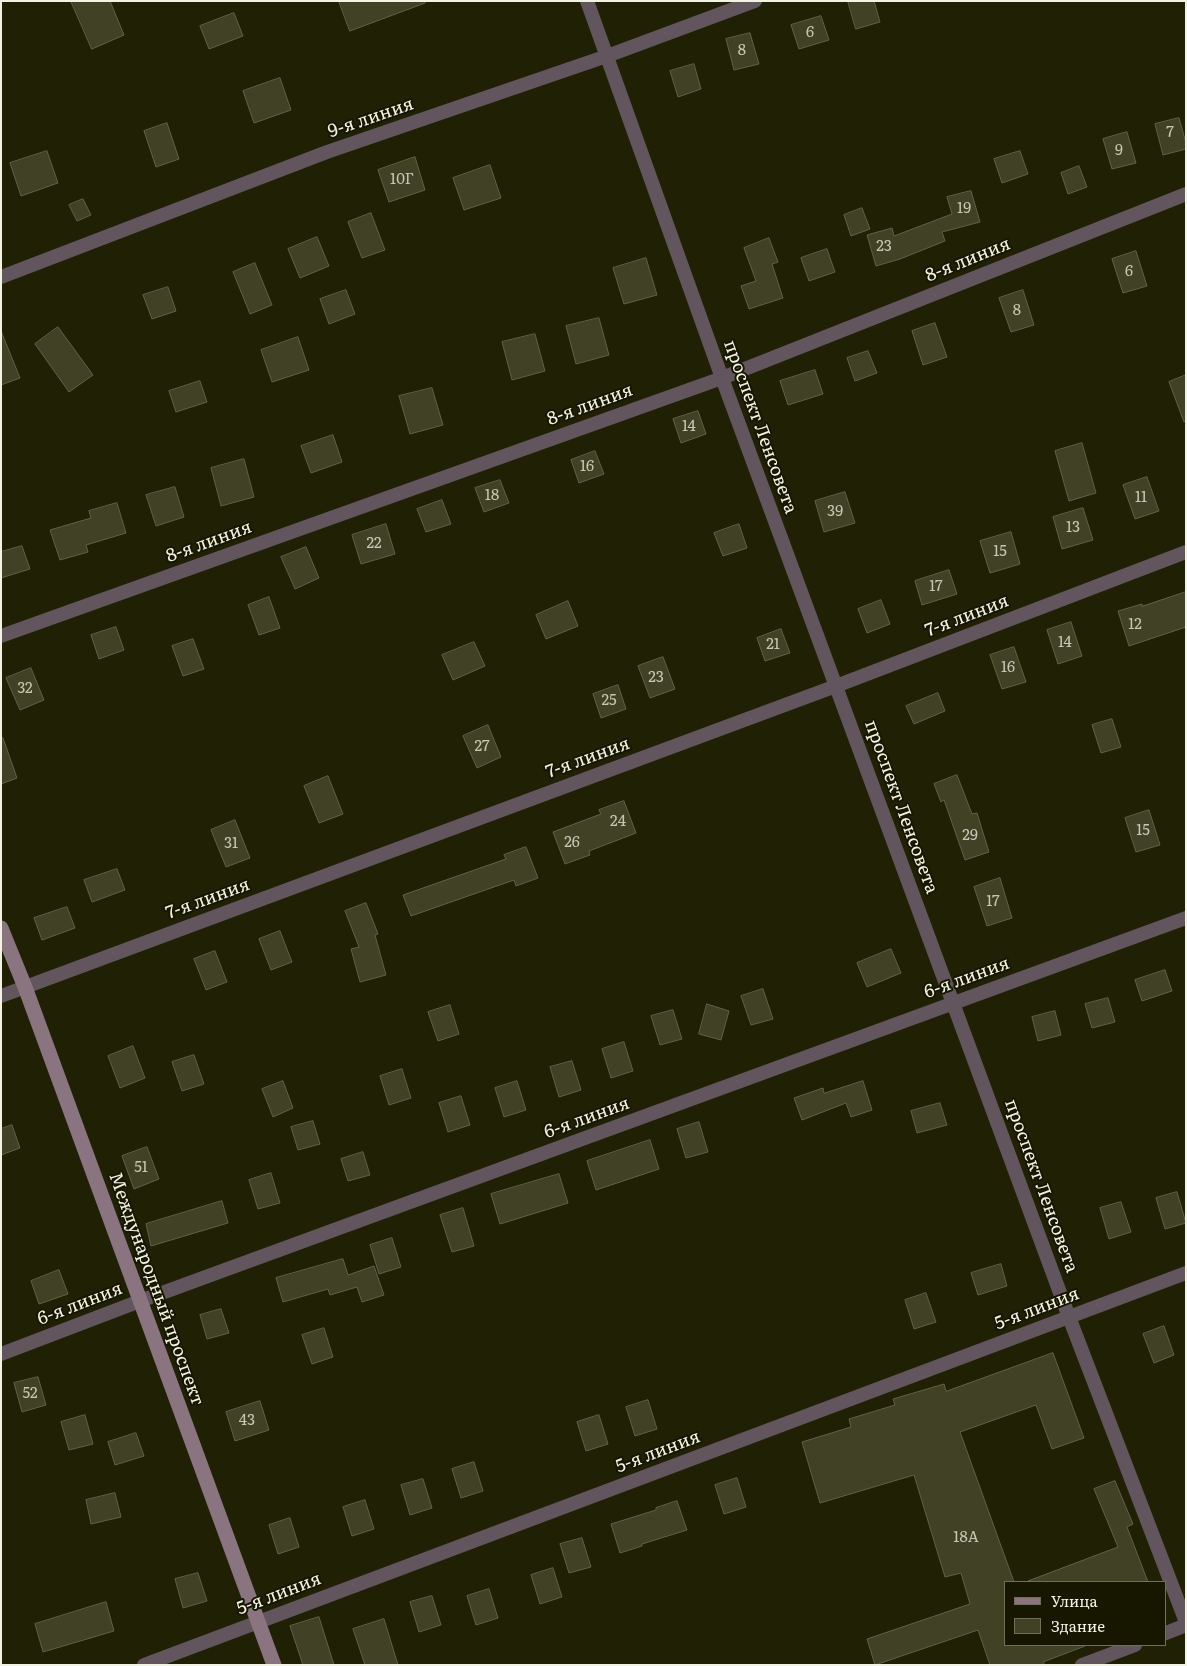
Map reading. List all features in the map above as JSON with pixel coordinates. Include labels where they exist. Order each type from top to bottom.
[{"type":"street","name":"проспект Ленсовета","points":[[587,1],[722,378],[1069,1317],[1186,1624]]},
{"type":"street","name":"9-я линия","points":[[1,277],[327,152],[607,56],[755,1]]},
{"type":"street","name":"8-я линия","points":[[1,636],[722,378],[1186,194]]},
{"type":"street","name":"7-я линия","points":[[1,996],[836,686],[1186,552]]},
{"type":"street","name":"6-я линия","points":[[1,1354],[140,1301],[1186,918]]},
{"type":"street","name":"Международный проспект","points":[[1,928],[25,987],[274,1665]]},
{"type":"street","name":"5-я линия","points":[[144,1665],[1186,1273]]},
{"type":"street","points":[[1167,1633],[1186,1624]]},
{"type":"street","points":[[1082,1665],[1132,1646]]},
{"type":"building","points":[[71,1],[110,1],[124,35],[92,49]]},
{"type":"building","points":[[339,1],[425,1],[425,3],[350,31]]},
{"type":"building","points":[[848,1],[874,1],[880,22],[856,29]]},
{"type":"building","points":[[234,13],[243,36],[209,49],[200,26]]},
{"type":"building","points":[[821,16],[829,40],[799,49],[791,25]]},
{"type":"building","points":[[750,33],[759,64],[734,70],[726,39]]},
{"type":"building","points":[[694,64],[701,89],[678,97],[670,71]]},
{"type":"building","points":[[280,78],[291,110],[254,123],[243,91]]},
{"type":"building","points":[[1179,118],[1186,149],[1163,155],[1155,124]]},
{"type":"building","points":[[167,123],[179,159],[156,167],[144,131]]},
{"type":"building","points":[[1127,132],[1136,163],[1112,169],[1103,139]]},
{"type":"building","points":[[47,151],[58,183],[21,196],[10,163]]},
{"type":"building","points":[[1020,151],[1028,174],[1002,183],[994,159]]},
{"type":"building","points":[[415,157],[425,190],[389,202],[378,170]]},
{"type":"building","points":[[490,165],[501,198],[464,210],[453,178]]},
{"type":"building","points":[[1079,166],[1087,187],[1068,194],[1061,173]]},
{"type":"building","points":[[971,191],[980,222],[942,232],[945,241],[900,259],[876,266],[867,235],[892,228],[894,236],[952,214],[947,197]]},
{"type":"building","points":[[83,199],[91,215],[77,221],[69,205]]},
{"type":"building","points":[[862,208],[870,229],[851,236],[844,215]]},
{"type":"building","points":[[371,213],[385,250],[362,258],[348,222]]},
{"type":"building","points":[[317,237],[329,266],[300,278],[288,249]]},
{"type":"building","points":[[769,238],[778,262],[772,264],[783,298],[749,309],[741,286],[756,281],[744,248]]},
{"type":"building","points":[[827,249],[835,272],[809,281],[801,258]]},
{"type":"building","points":[[1136,251],[1147,286],[1123,293],[1112,259]]},
{"type":"building","points":[[646,258],[657,295],[624,304],[613,268]]},
{"type":"building","points":[[255,263],[272,305],[250,314],[233,272]]},
{"type":"building","points":[[168,287],[176,311],[152,319],[143,295]]},
{"type":"building","points":[[346,290],[355,314],[329,324],[320,299]]},
{"type":"building","points":[[1023,290],[1034,325],[1011,332],[999,298]]},
{"type":"building","points":[[599,318],[609,355],[576,364],[566,326]]},
{"type":"building","points":[[935,323],[947,357],[923,365],[912,331]]},
{"type":"building","points":[[58,327],[93,375],[69,392],[35,344]]},
{"type":"building","points":[[1,331],[20,378],[1,385]]},
{"type":"building","points":[[535,334],[545,371],[512,380],[502,342]]},
{"type":"building","points":[[298,337],[309,370],[272,382],[261,350]]},
{"type":"building","points":[[868,351],[877,373],[855,381],[847,358]]},
{"type":"building","points":[[815,370],[823,394],[788,405],[780,381]]},
{"type":"building","points":[[1186,375],[1186,421],[1184,422],[1169,382]]},
{"type":"building","points":[[200,381],[207,402],[176,412],[169,391]]},
{"type":"building","points":[[432,388],[443,425],[410,434],[399,396]]},
{"type":"building","points":[[698,411],[706,434],[681,443],[673,419]]},
{"type":"building","points":[[333,435],[342,462],[311,473],[301,446]]},
{"type":"building","points":[[1082,443],[1096,493],[1069,501],[1055,451]]},
{"type":"building","points":[[595,451],[604,474],[579,483],[571,460]]},
{"type":"building","points":[[244,459],[254,497],[221,506],[211,468]]},
{"type":"building","points":[[1147,477],[1159,511],[1135,519],[1123,485]]},
{"type":"building","points":[[500,480],[509,503],[484,512],[475,488]]},
{"type":"building","points":[[175,487],[184,517],[156,526],[146,495]]},
{"type":"building","points":[[845,492],[855,523],[824,532],[815,501]]},
{"type":"building","points":[[442,500],[451,524],[426,532],[417,509]]},
{"type":"building","points":[[117,503],[126,533],[86,545],[88,552],[60,560],[50,530],[91,518],[89,511]]},
{"type":"building","points":[[1083,508],[1093,540],[1062,549],[1053,517]]},
{"type":"building","points":[[386,524],[395,554],[361,564],[352,535]]},
{"type":"building","points":[[739,524],[747,548],[723,556],[714,533]]},
{"type":"building","points":[[1011,532],[1020,564],[990,573],[980,541]]},
{"type":"building","points":[[22,546],[30,569],[1,578],[1,552]]},
{"type":"building","points":[[306,547],[319,578],[295,589],[281,557]]},
{"type":"building","points":[[949,570],[957,594],[922,605],[915,581]]},
{"type":"building","points":[[1186,592],[1186,627],[1129,646],[1118,611],[1142,604],[1142,606]]},
{"type":"building","points":[[269,597],[280,628],[259,635],[248,605]]},
{"type":"building","points":[[881,600],[890,624],[867,633],[858,609]]},
{"type":"building","points":[[568,601],[578,626],[546,639],[536,615]]},
{"type":"building","points":[[1071,622],[1082,656],[1058,664],[1047,630]]},
{"type":"building","points":[[116,627],[124,650],[99,659],[91,635]]},
{"type":"building","points":[[781,629],[790,653],[765,661],[757,638]]},
{"type":"building","points":[[193,639],[204,669],[183,676],[172,646]]},
{"type":"building","points":[[474,642],[485,666],[453,680],[442,655]]},
{"type":"building","points":[[1014,647],[1026,682],[1002,689],[990,655]]},
{"type":"building","points":[[663,657],[675,689],[650,698],[638,666]]},
{"type":"building","points":[[31,668],[44,700],[20,710],[6,678]]},
{"type":"building","points":[[618,685],[626,709],[601,718],[593,694]]},
{"type":"building","points":[[938,693],[945,711],[914,724],[906,706]]},
{"type":"building","points":[[1112,719],[1121,747],[1101,753],[1092,725]]},
{"type":"building","points":[[488,725],[501,757],[477,768],[463,736]]},
{"type":"building","points":[[3,738],[17,778],[1,784],[1,739]]},
{"type":"building","points":[[957,775],[972,814],[977,813],[989,852],[965,860],[944,800],[941,802],[934,784]]},
{"type":"building","points":[[328,776],[343,814],[319,823],[304,786]]},
{"type":"building","points":[[624,801],[636,833],[589,851],[590,855],[565,864],[553,832],[601,814],[599,810]]},
{"type":"building","points":[[1149,810],[1160,845],[1136,852],[1125,818]]},
{"type":"building","points":[[235,820],[250,858],[226,867],[211,830]]},
{"type":"building","points":[[526,847],[538,878],[516,886],[514,880],[411,916],[403,895],[506,859],[504,855]]},
{"type":"building","points":[[117,869],[125,890],[92,902],[84,880]]},
{"type":"building","points":[[1000,878],[1012,918],[987,926],[974,887]]},
{"type":"building","points":[[366,903],[378,934],[375,935],[386,975],[360,982],[351,949],[359,947],[345,911]]},
{"type":"building","points":[[67,907],[75,928],[42,940],[34,918]]},
{"type":"building","points":[[280,931],[292,962],[271,970],[259,939]]},
{"type":"building","points":[[891,949],[901,973],[867,987],[857,963]]},
{"type":"building","points":[[215,951],[227,982],[206,990],[194,959]]},
{"type":"building","points":[[1165,970],[1172,991],[1142,1001],[1135,980]]},
{"type":"building","points":[[763,989],[773,1019],[751,1025],[741,996]]},
{"type":"building","points":[[1108,998],[1115,1022],[1092,1028],[1085,1004]]},
{"type":"building","points":[[707,1004],[729,1011],[721,1040],[699,1034]]},
{"type":"building","points":[[450,1005],[459,1034],[438,1041],[428,1012]]},
{"type":"building","points":[[673,1010],[682,1039],[660,1045],[651,1016]]},
{"type":"building","points":[[1055,1011],[1061,1035],[1038,1041],[1032,1017]]},
{"type":"building","points":[[624,1042],[633,1071],[611,1078],[602,1049]]},
{"type":"building","points":[[133,1046],[145,1078],[120,1088],[108,1056]]},
{"type":"building","points":[[194,1055],[204,1084],[182,1091],[172,1062]]},
{"type":"building","points":[[572,1061],[581,1090],[559,1097],[550,1067]]},
{"type":"building","points":[[402,1069],[411,1098],[389,1105],[380,1076]]},
{"type":"building","points":[[283,1081],[293,1108],[273,1117],[262,1089]]},
{"type":"building","points":[[517,1081],[526,1110],[504,1117],[495,1088]]},
{"type":"building","points":[[863,1081],[872,1110],[851,1117],[846,1103],[802,1120],[794,1098],[823,1088],[824,1093]]},
{"type":"building","points":[[461,1096],[470,1125],[448,1132],[439,1103]]},
{"type":"building","points":[[940,1103],[947,1125],[917,1133],[911,1111]]},
{"type":"building","points":[[313,1121],[320,1144],[298,1150],[291,1127]]},
{"type":"building","points":[[699,1122],[708,1152],[686,1158],[677,1129]]},
{"type":"building","points":[[12,1125],[20,1148],[1,1155],[1,1129]]},
{"type":"building","points":[[650,1140],[659,1169],[596,1190],[587,1161]]},
{"type":"building","points":[[147,1147],[159,1179],[134,1189],[122,1156]]},
{"type":"building","points":[[363,1152],[370,1175],[348,1181],[341,1159]]},
{"type":"building","points":[[271,1173],[280,1203],[258,1209],[249,1180]]},
{"type":"building","points":[[559,1174],[568,1203],[500,1224],[491,1194]]},
{"type":"building","points":[[1177,1192],[1186,1223],[1165,1229],[1156,1198]]},
{"type":"building","points":[[222,1201],[228,1223],[151,1246],[146,1224]]},
{"type":"building","points":[[1121,1202],[1131,1232],[1109,1239],[1100,1208]]},
{"type":"building","points":[[463,1208],[474,1246],[452,1252],[440,1215]]},
{"type":"building","points":[[392,1238],[401,1267],[379,1274],[370,1245]]},
{"type":"building","points":[[343,1259],[348,1275],[374,1266],[384,1295],[362,1302],[357,1287],[330,1295],[328,1289],[283,1302],[276,1278]]},
{"type":"building","points":[[1001,1264],[1007,1286],[978,1295],[971,1273]]},
{"type":"building","points":[[59,1270],[68,1294],[39,1304],[31,1281]]},
{"type":"building","points":[[926,1293],[936,1322],[914,1329],[905,1300]]},
{"type":"building","points":[[221,1309],[229,1333],[207,1339],[200,1315]]},
{"type":"building","points":[[1164,1326],[1174,1355],[1154,1363],[1143,1334]]},
{"type":"building","points":[[324,1328],[333,1357],[312,1364],[302,1335]]},
{"type":"building","points":[[1053,1353],[1084,1438],[1052,1449],[1036,1405],[960,1432],[1014,1581],[1004,1581],[1004,1646],[1085,1646],[1043,1662],[1045,1665],[990,1665],[978,1630],[875,1665],[867,1639],[970,1604],[961,1573],[945,1577],[914,1475],[820,1503],[802,1442],[851,1427],[849,1419],[895,1405],[893,1399],[944,1384],[946,1391]]},
{"type":"building","points":[[38,1377],[46,1405],[22,1412],[14,1383]]},
{"type":"building","points":[[648,1400],[657,1429],[635,1436],[626,1407]]},
{"type":"building","points":[[260,1401],[269,1430],[235,1441],[226,1412]]},
{"type":"building","points":[[85,1415],[93,1444],[69,1450],[61,1422]]},
{"type":"building","points":[[599,1415],[608,1444],[586,1451],[577,1422]]},
{"type":"building","points":[[136,1433],[144,1456],[115,1465],[108,1442]]},
{"type":"building","points":[[474,1462],[483,1491],[461,1498],[452,1469]]},
{"type":"building","points":[[737,1478],[746,1507],[724,1514],[715,1485]]},
{"type":"building","points":[[423,1479],[432,1508],[410,1515],[401,1485]]},
{"type":"building","points":[[1115,1481],[1133,1524],[1127,1527],[1148,1581],[1028,1581],[1118,1547],[1094,1489]]},
{"type":"building","points":[[115,1493],[121,1517],[91,1524],[86,1500]]},
{"type":"building","points":[[365,1500],[374,1529],[352,1536],[343,1507]]},
{"type":"building","points":[[677,1501],[687,1530],[620,1553],[611,1524],[656,1510],[656,1508]]},
{"type":"building","points":[[290,1518],[299,1547],[278,1554],[269,1525]]},
{"type":"building","points":[[582,1538],[591,1567],[569,1573],[560,1544]]},
{"type":"building","points":[[553,1568],[562,1597],[540,1604],[531,1575]]},
{"type":"building","points":[[198,1573],[207,1601],[183,1608],[175,1579]]},
{"type":"building","points":[[489,1589],[498,1618],[476,1625],[467,1596]]},
{"type":"building","points":[[432,1596],[441,1625],[419,1632],[410,1602]]},
{"type":"building","points":[[106,1602],[114,1631],[43,1652],[35,1624]]},
{"type":"building","points":[[319,1617],[334,1665],[303,1665],[290,1626]]},
{"type":"building","points":[[384,1619],[398,1665],[365,1665],[353,1629]]}]
